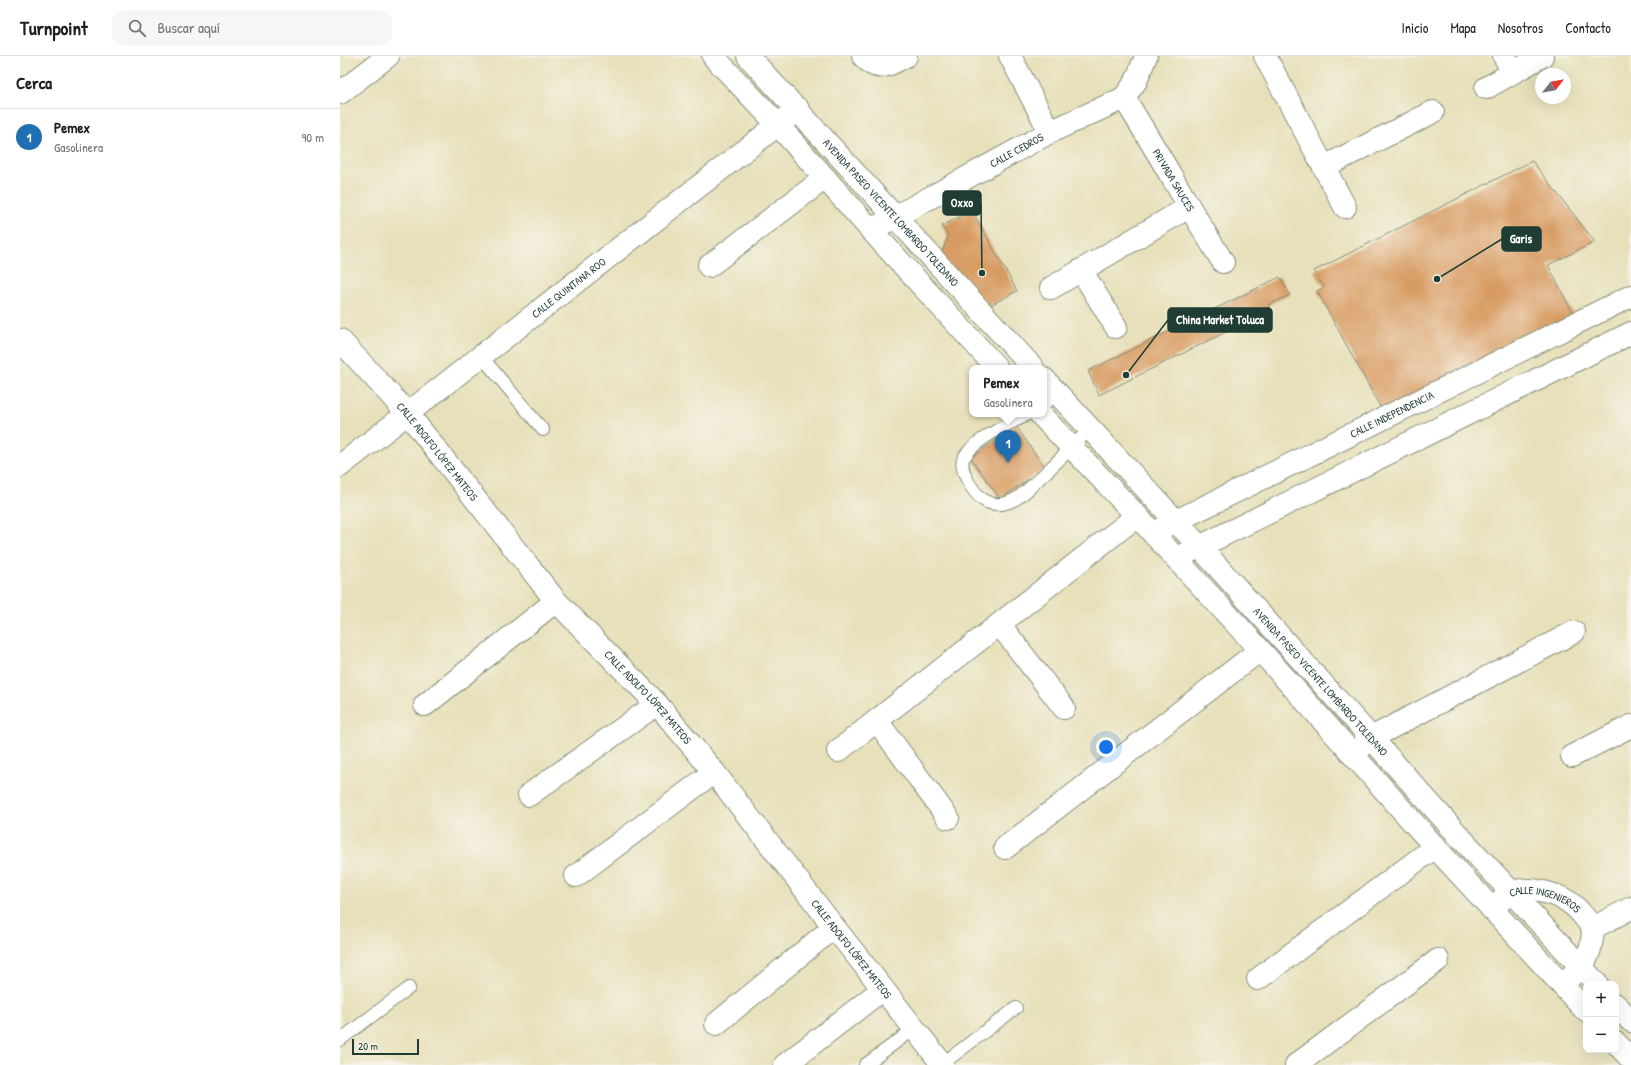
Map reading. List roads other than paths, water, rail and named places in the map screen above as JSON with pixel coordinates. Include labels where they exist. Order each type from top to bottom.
[{"type":"street","points":[[340,93],[388,56]]},
{"type":"street","points":[[713,56],[778,125],[994,365]]},
{"type":"street","name":"AVENIDA PASEO VICENTE LOMBARDO TOLEDANO","points":[[748,56],[1031,365]]},
{"type":"street","points":[[863,56],[874,66],[878,67],[887,66],[906,56]]},
{"type":"street","points":[[1010,56],[1050,132]]},
{"type":"street","points":[[1124,98],[1136,81],[1146,56]]},
{"type":"street","points":[[1486,88],[1508,64],[1542,56]]},
{"type":"street","points":[[1267,57],[1345,207]]},
{"type":"street","name":"CALLE CEDROS","points":[[871,230],[1050,132],[1124,98]]},
{"type":"street","name":"PRIVADA SAUCES","points":[[1124,98],[1223,262]]},
{"type":"street","name":"CALLE QUINTANA ROO","points":[[340,466],[482,357],[798,109]]},
{"type":"street","points":[[1324,167],[1433,112]]},
{"type":"street","points":[[709,266],[825,178]]},
{"type":"street","points":[[1051,288],[1189,207]]},
{"type":"street","points":[[1081,270],[1116,327]]},
{"type":"street","name":"CALLE INDEPENDENCIA","points":[[1152,533],[1631,296]]},
{"type":"street","points":[[1175,558],[1631,333]]},
{"type":"street","name":"CALLE ADOLFO LÓPEZ MATEOS","points":[[340,340],[408,414],[556,601],[657,704],[714,772],[942,1064]]},
{"type":"street","name":"AVENIDA PASEO VICENTE LOMBARDO TOLEDANO","points":[[1048,392],[1089,428],[1200,546],[1371,738],[1594,981]]},
{"type":"street","name":"AVENIDA PASEO VICENTE LOMBARDO TOLEDANO","points":[[1043,417],[1137,516],[1260,650],[1435,847],[1583,1008]]},
{"type":"street","points":[[838,751],[1137,516]]},
{"type":"street","points":[[425,705],[556,601]]},
{"type":"street","points":[[1000,625],[1064,708]]},
{"type":"street","points":[[1353,755],[1371,738],[1574,632]]},
{"type":"street","points":[[1005,848],[1260,650]]},
{"type":"street","points":[[529,795],[657,704]]},
{"type":"street","points":[[877,720],[948,818]]},
{"type":"street","points":[[1572,756],[1631,726]]},
{"type":"street","points":[[576,876],[714,772]]},
{"type":"street","points":[[1258,980],[1435,847]]},
{"type":"street","name":"CALLE INGENIEROS","points":[[1491,908],[1512,893],[1526,890],[1542,891],[1557,896],[1574,906],[1593,928],[1592,944],[1589,956],[1581,967],[1562,985]]},
{"type":"street","name":"CALLE INGENIEROS","points":[[1593,928],[1631,908]]},
{"type":"street","points":[[716,1024],[834,927]]},
{"type":"street","points":[[1296,1065],[1438,960]]},
{"type":"street","points":[[785,1065],[883,989]]},
{"type":"street","points":[[1619,1008],[1631,1021]]},
{"type":"street","points":[[1619,1046],[1631,1059]]},
{"type":"lane","points":[[482,357],[543,430]]},
{"type":"lane","points":[[1023,417],[978,443],[965,455],[962,461],[962,468],[973,489],[984,501],[994,504],[1009,502],[1025,492],[1071,448],[1089,428]]},
{"type":"lane","points":[[340,1040],[409,988]]},
{"type":"lane","points":[[942,1064],[1016,1008]]},
{"type":"lane","points":[[864,1065],[914,1028]]},
{"type":"place","name":"Oxxo","points":[[982,273]]},
{"type":"place","name":"Garis","points":[[1437,279]]},
{"type":"place","name":"China Market Toluca","points":[[1126,375]]},
{"type":"place","name":"Pemex","points":[[1008,463]]}]
